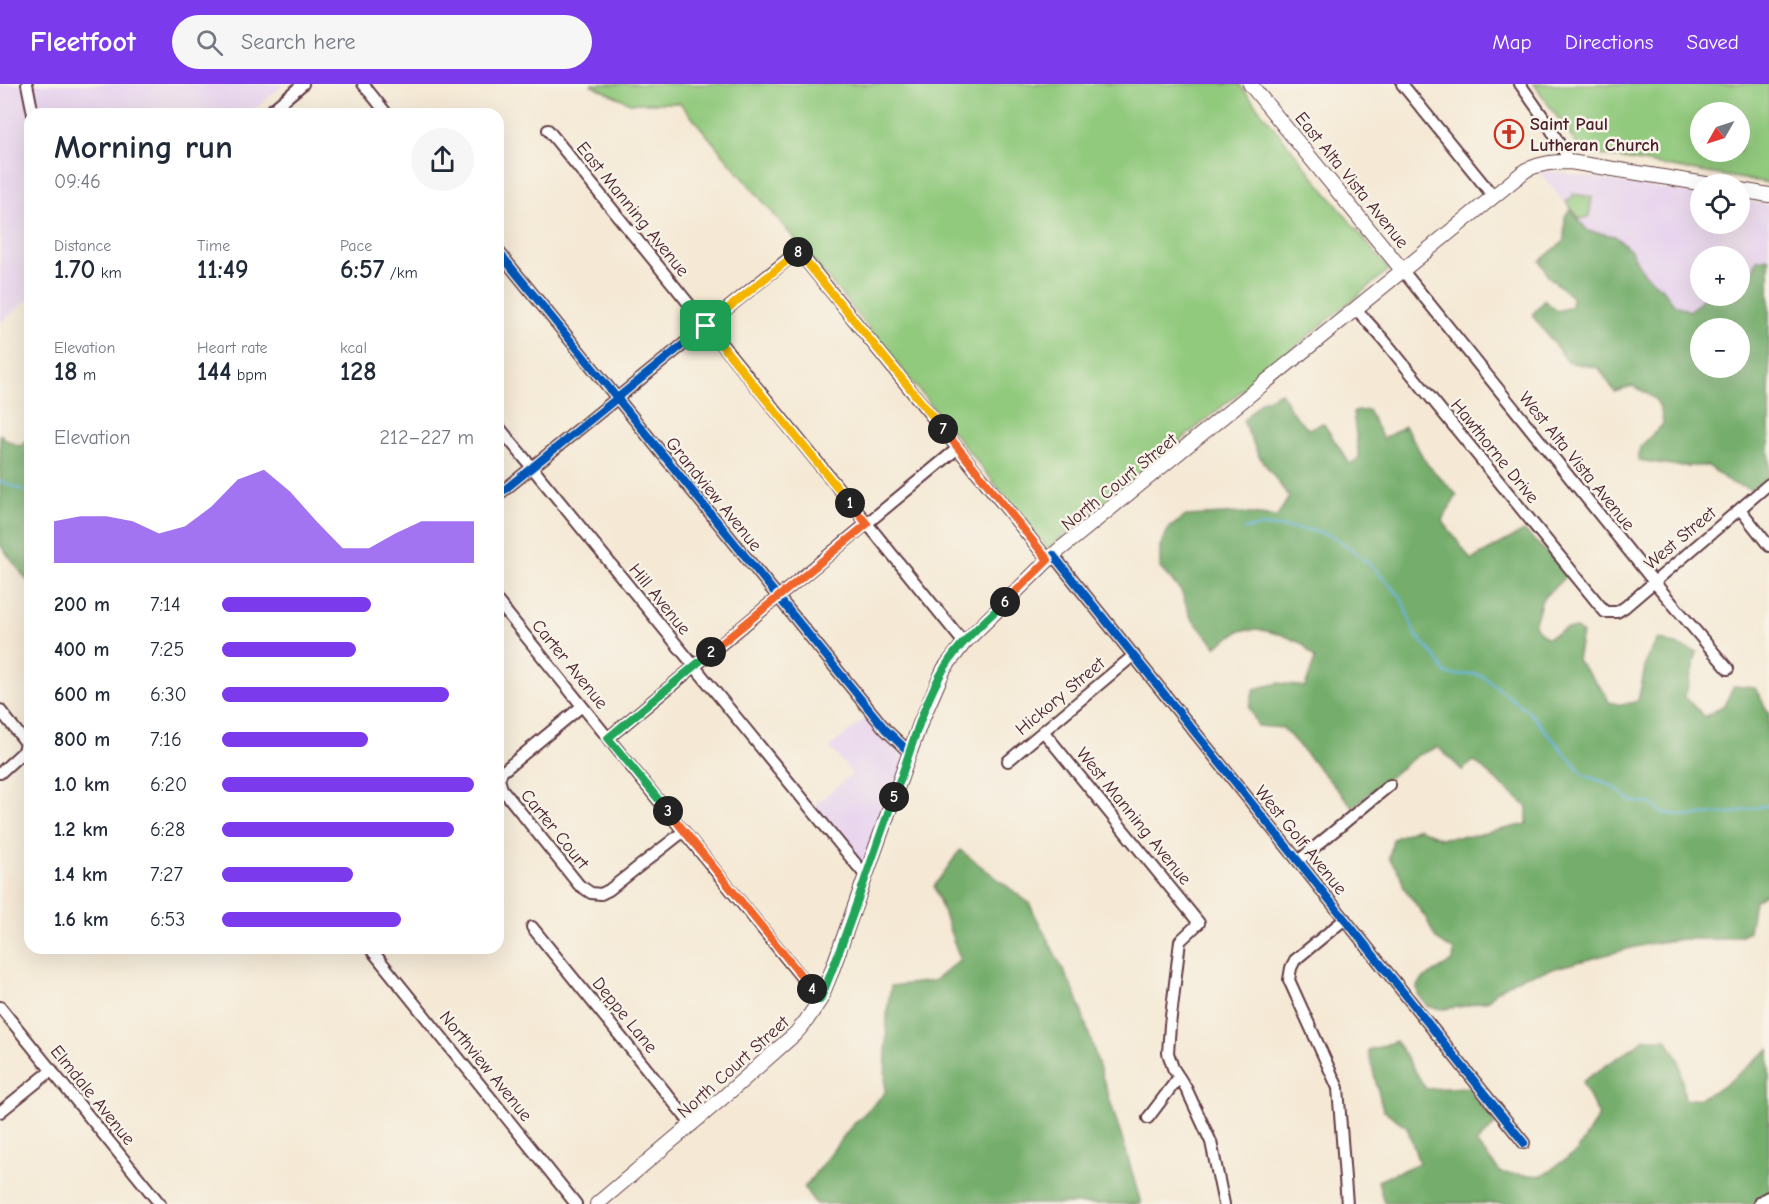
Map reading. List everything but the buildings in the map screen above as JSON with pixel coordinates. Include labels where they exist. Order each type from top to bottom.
[{"type":"highway","points":[[1762,1204],[1769,1200]]},
{"type":"main road","name":"East Alta Vista Avenue","points":[[1250,84],[1403,271]]},
{"type":"main road","name":"North Court Street","points":[[597,1204],[788,1041],[806,1021],[820,1000],[846,934],[865,875],[938,682],[951,658],[964,643],[1051,558],[1526,170],[1538,164],[1570,162],[1690,181]]},
{"type":"main road","points":[[1750,192],[1769,195]]},
{"type":"street","points":[[27,84],[32,108]]},
{"type":"street","points":[[274,108],[303,84]]},
{"type":"street","points":[[363,84],[382,108]]},
{"type":"street","points":[[1402,84],[1493,196]]},
{"type":"street","points":[[1520,84],[1546,121],[1570,162]]},
{"type":"street","name":"East Manning Avenue","points":[[548,130],[964,643]]},
{"type":"street","name":"West Golf Avenue","points":[[706,326],[798,251],[958,448],[1134,656],[1524,1143]]},
{"type":"street","name":"Grandview Avenue","points":[[504,258],[885,729],[910,753]]},
{"type":"street","name":"West Alta Vista Avenue","points":[[1403,271],[1654,582],[1728,669]]},
{"type":"street","name":"Hawthorne Drive","points":[[1356,309],[1383,339],[1605,612],[1610,613]]},
{"type":"street","points":[[504,490],[706,326]]},
{"type":"street","name":"Hill Avenue","points":[[504,433],[865,875]]},
{"type":"street","points":[[608,738],[958,448]]},
{"type":"street","name":"West Street","points":[[1610,613],[1625,607],[1769,484]]},
{"type":"street","points":[[1740,509],[1769,546]]},
{"type":"street","name":"Carter Avenue","points":[[504,609],[820,1000]]},
{"type":"street","name":"Hickory Street","points":[[1008,761],[1134,656]]},
{"type":"street","name":"Carter Court","points":[[504,770],[582,706]]},
{"type":"street","points":[[0,710],[24,740]]},
{"type":"street","name":"West Manning Avenue","points":[[1043,731],[1199,923],[1180,941],[1168,1053],[1179,1077]]},
{"type":"street","points":[[0,773],[24,752]]},
{"type":"street","points":[[1298,861],[1390,785]]},
{"type":"street","name":"Carter Court","points":[[504,792],[579,885],[591,893],[601,894],[609,890],[684,831]]},
{"type":"street","points":[[1345,919],[1295,960],[1289,980],[1338,1088],[1347,1204]]},
{"type":"street","name":"Deppe Lane","points":[[532,927],[692,1125]]},
{"type":"street","name":"Northview Avenue","points":[[375,954],[576,1204]]},
{"type":"street","name":"Elmdale Avenue","points":[[0,1007],[160,1204]]},
{"type":"street","points":[[0,1112],[52,1070]]},
{"type":"street","points":[[1148,1118],[1179,1077],[1211,1142],[1224,1204]]},
{"type":"shaded area","points":[[0,84],[284,84],[256,108],[24,108],[24,303],[0,323]]},
{"type":"shaded area","points":[[1551,171],[1690,193],[1690,234],[1750,234],[1750,202],[1769,205],[1769,258],[1757,260],[1750,278],[1750,246],[1690,246],[1690,306],[1695,306],[1689,311],[1674,304],[1662,288],[1640,267],[1630,249],[1615,236],[1588,231],[1540,173]]},
{"type":"shaded area","points":[[872,713],[910,753],[865,875],[810,809],[852,774],[830,747]]},
{"type":"green space","points":[[590,84],[1239,84],[1389,270],[1048,549],[836,288],[680,103],[630,103]]},
{"type":"green space","points":[[1534,84],[1769,84],[1769,183],[1750,180],[1750,174],[1715,174],[1582,152]]},
{"type":"green space","points":[[1572,194],[1592,197],[1589,217],[1580,219],[1566,202]]},
{"type":"green space","points":[[1570,209],[1588,231],[1615,236],[1630,249],[1640,267],[1662,288],[1674,304],[1689,311],[1695,306],[1750,306],[1750,278],[1757,260],[1769,258],[1769,476],[1752,490],[1731,483],[1708,466],[1678,466],[1638,460],[1640,447],[1663,424],[1655,399],[1632,386],[1615,392],[1599,368],[1568,362],[1532,315],[1544,300],[1557,311],[1571,307],[1572,297],[1549,277],[1540,261],[1564,241],[1565,216]]},
{"type":"green space","points":[[1281,392],[1293,413],[1308,429],[1323,423],[1350,464],[1359,458],[1353,412],[1368,410],[1383,439],[1405,426],[1427,464],[1457,495],[1442,520],[1471,560],[1524,531],[1558,563],[1567,576],[1542,599],[1534,626],[1547,638],[1565,629],[1576,629],[1582,633],[1577,660],[1605,693],[1609,702],[1622,705],[1638,701],[1647,658],[1658,639],[1697,652],[1685,697],[1705,717],[1724,705],[1734,686],[1755,688],[1769,714],[1769,895],[1765,894],[1754,901],[1749,931],[1723,939],[1683,939],[1647,944],[1521,977],[1496,991],[1489,1000],[1443,1009],[1428,1007],[1418,994],[1417,986],[1424,978],[1453,961],[1454,951],[1436,939],[1426,918],[1404,888],[1400,874],[1389,858],[1393,839],[1418,828],[1440,838],[1471,836],[1527,824],[1527,807],[1474,761],[1462,770],[1438,747],[1416,756],[1353,807],[1283,728],[1258,726],[1249,708],[1254,689],[1279,683],[1305,687],[1315,659],[1303,644],[1283,635],[1257,629],[1239,631],[1216,646],[1191,618],[1181,591],[1160,568],[1160,547],[1169,528],[1186,516],[1242,513],[1277,517],[1289,497],[1259,456],[1243,421],[1260,402]]},
{"type":"green space","points":[[0,434],[8,441],[20,446],[24,443],[24,576],[0,545]]},
{"type":"green space","points":[[960,850],[1029,903],[1077,997],[1141,1204],[816,1204],[804,1188],[850,1128],[885,1093],[887,1010],[891,986],[934,981],[960,959],[934,886]]},
{"type":"green space","points":[[1645,1039],[1666,1039],[1679,1059],[1685,1100],[1700,1098],[1725,1085],[1769,1049],[1769,1200],[1762,1204],[1384,1203],[1378,1181],[1419,1163],[1407,1127],[1383,1110],[1368,1051],[1396,1041],[1426,1089],[1468,1087],[1496,1124],[1476,1143],[1501,1173],[1542,1176],[1577,1151],[1599,1116],[1582,1082]]},
{"type":"waterway","points":[[0,481],[24,491]]},
{"type":"waterway","points":[[1244,529],[1267,526],[1309,530],[1332,536],[1349,547],[1373,567],[1401,597],[1415,634],[1434,655],[1446,674],[1475,674],[1484,677],[1529,712],[1584,775],[1611,785],[1631,801],[1652,804],[1662,813],[1689,816],[1732,813],[1769,805]]},
{"type":"cycle path","points":[[504,490],[798,251],[1048,560]]},
{"type":"cycle path","points":[[504,258],[885,729],[910,753]]},
{"type":"cycle path","points":[[1053,555],[1524,1143]]},
{"type":"place","name":"Saint Paul Lutheran Church","points":[[1509,134]]},
{"type":"route","points":[[798,251],[1048,560],[964,643],[944,669],[920,724],[846,934],[820,1000],[608,738],[867,524],[706,326],[798,251]]}]
